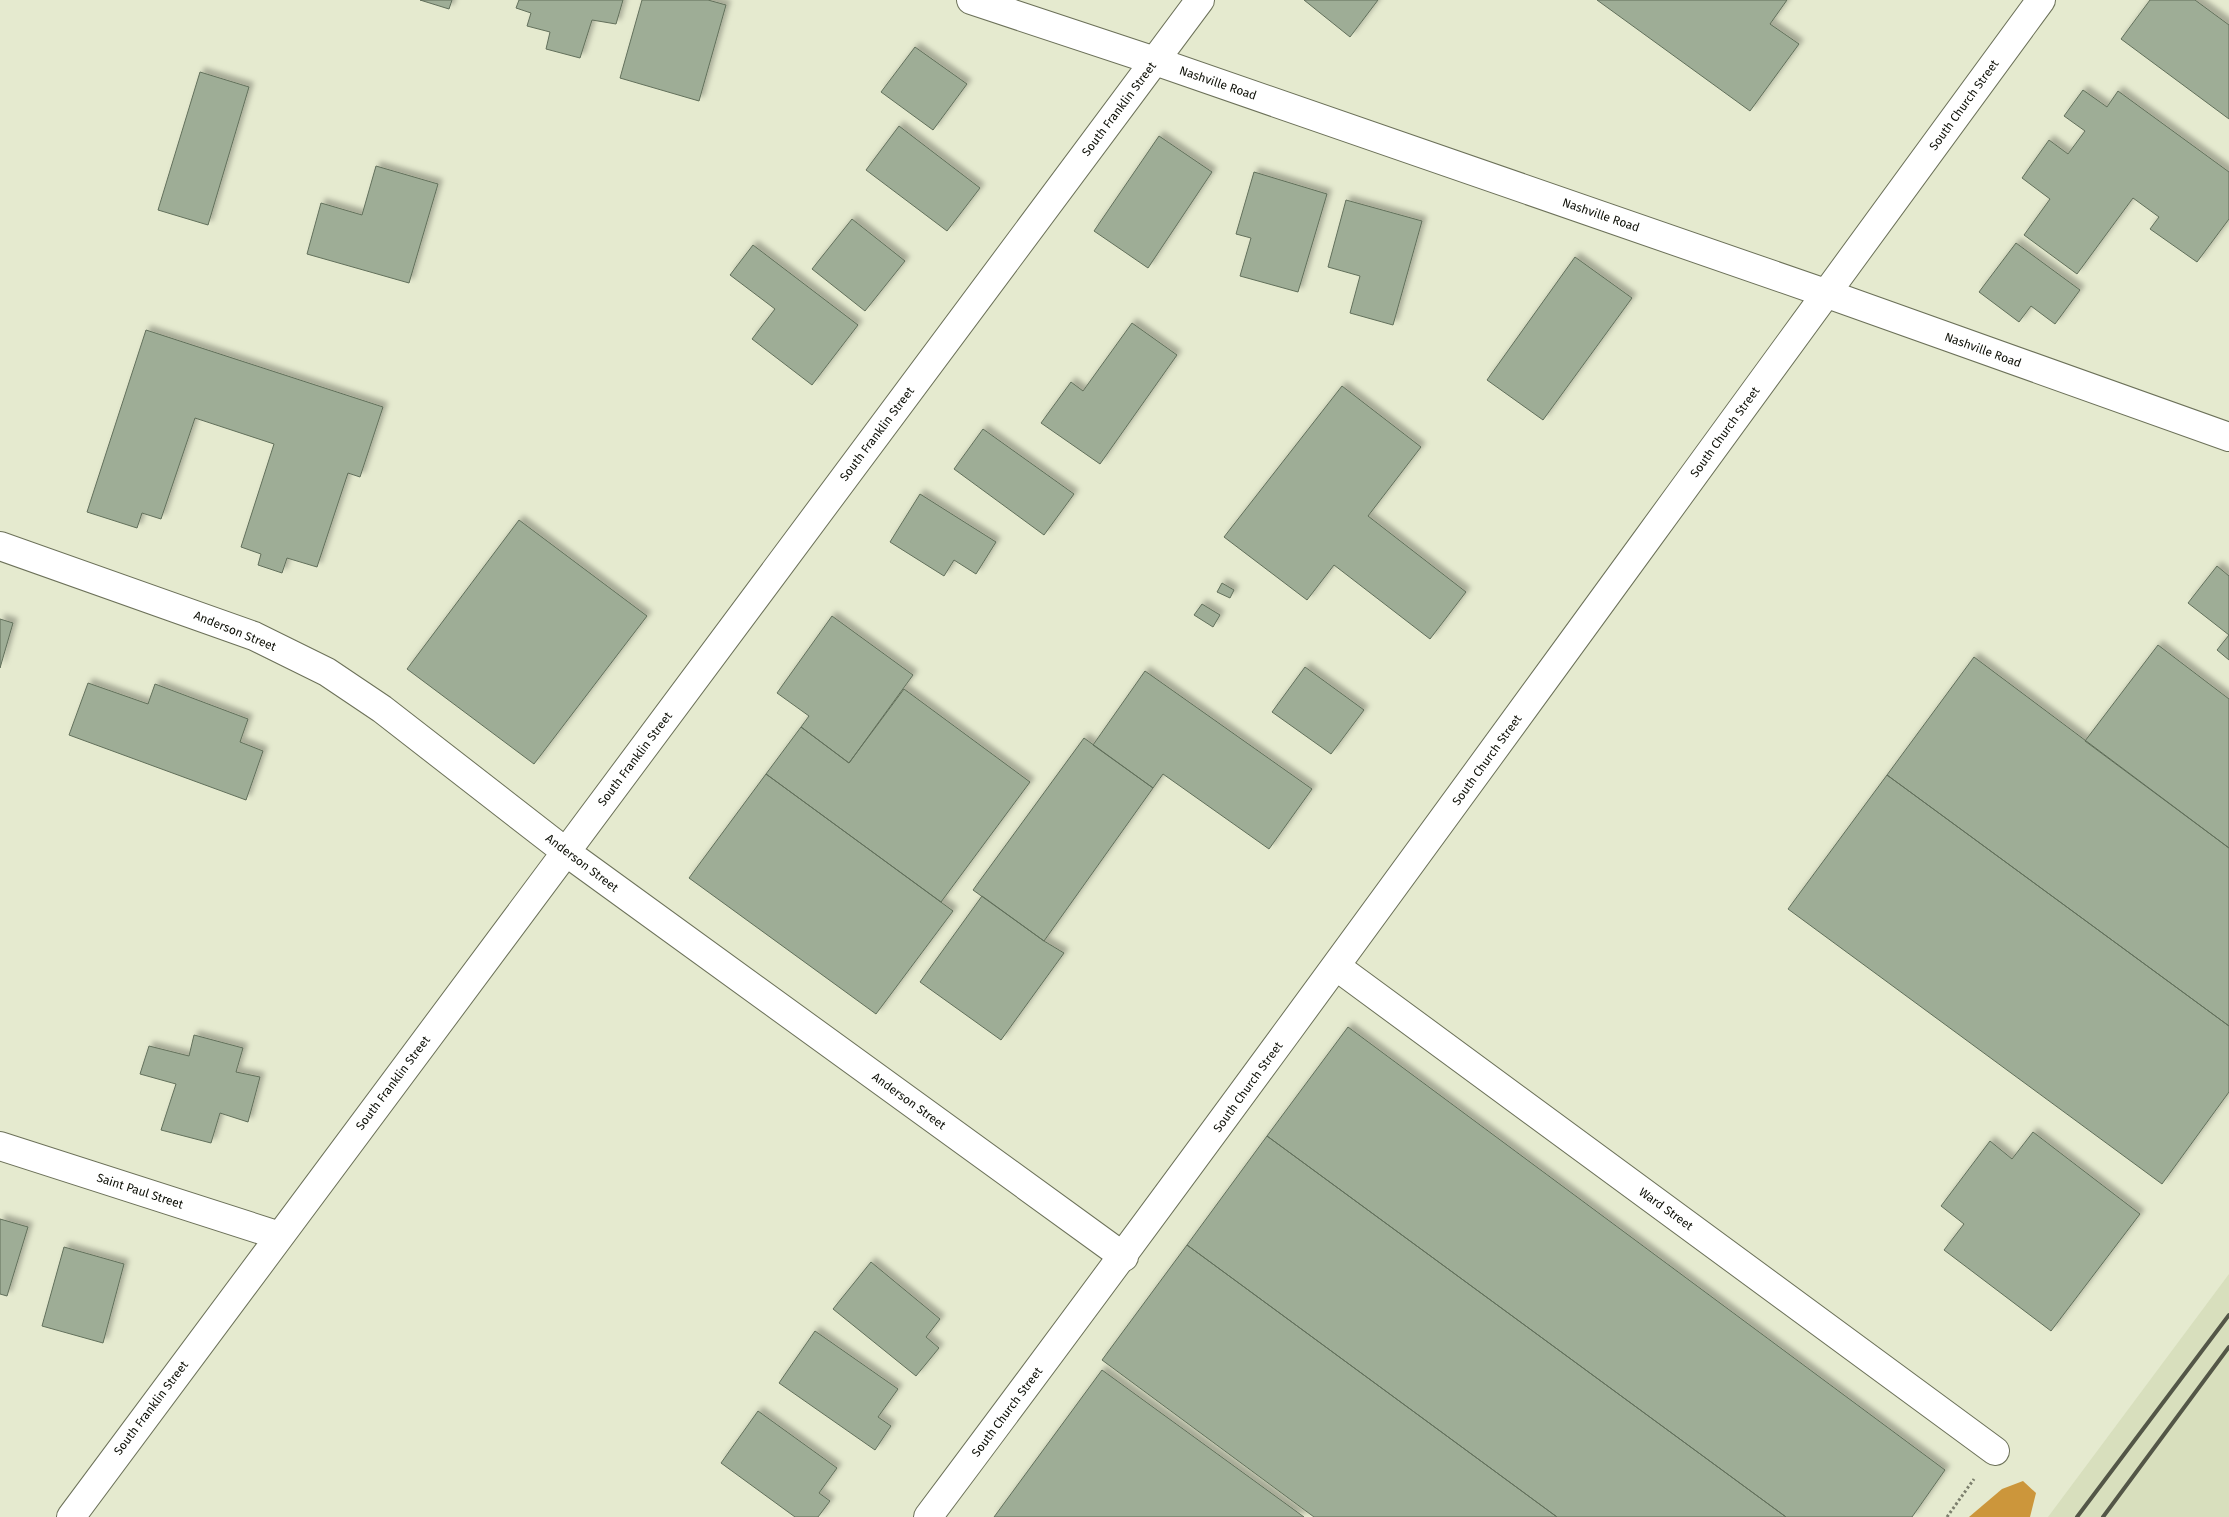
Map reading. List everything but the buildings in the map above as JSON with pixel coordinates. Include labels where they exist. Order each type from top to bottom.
[{"type":"street","name":"Nashville Road","points":[[971,0],[1155,61],[1825,294],[2229,438]]},
{"type":"street","name":"South Franklin Street","points":[[70,1517],[1200,0]]},
{"type":"street","name":"South Church Street","points":[[928,1517],[1124,1256],[2041,0]]},
{"type":"street","name":"Anderson Street","points":[[0,546],[254,636],[327,672],[382,709],[566,852],[1124,1256]]},
{"type":"street","name":"Ward Street","points":[[1336,967],[1994,1451]]},
{"type":"street","name":"Saint Paul Street","points":[[0,1146],[280,1236]]},
{"type":"path","points":[[1946,1517],[1994,1451]]},
{"type":"shaded area","points":[[2229,1274],[2229,1517],[2048,1517]]},
{"type":"shaded area","points":[[2023,1481],[2036,1493],[2030,1517],[1969,1517],[2002,1489]]},
{"type":"railway","points":[[2077,1517],[2229,1315]]},
{"type":"railway","points":[[2103,1517],[2229,1347]]}]
